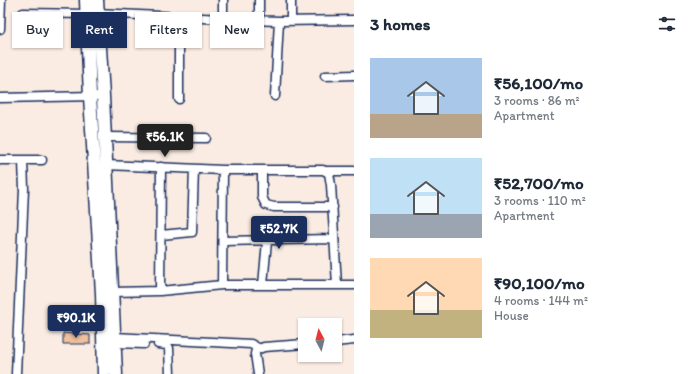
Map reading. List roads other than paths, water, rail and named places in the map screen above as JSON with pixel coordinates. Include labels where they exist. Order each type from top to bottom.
[{"type":"main road","points":[[86,0],[91,12]]},
{"type":"main road","points":[[91,12],[97,0]]},
{"type":"main road","points":[[91,48],[90,96],[102,293],[104,374]]},
{"type":"main road","points":[[96,48],[103,96],[116,374]]},
{"type":"street","points":[[0,29],[1,0]]},
{"type":"street","points":[[223,0],[224,12]]},
{"type":"street","points":[[259,0],[259,12]]},
{"type":"street","points":[[291,0],[291,20]]},
{"type":"street","points":[[264,20],[354,20]]},
{"type":"street","points":[[275,96],[278,21]]},
{"type":"street","points":[[179,48],[179,99]]},
{"type":"street","points":[[326,76],[354,75]]},
{"type":"street","points":[[0,98],[103,96]]},
{"type":"street","points":[[105,137],[206,138]]},
{"type":"street","points":[[0,160],[42,160]]},
{"type":"street","points":[[16,374],[24,189],[23,160]]},
{"type":"street","points":[[106,165],[223,170],[354,171]]},
{"type":"street","points":[[160,291],[161,168]]},
{"type":"street","points":[[161,235],[192,232],[194,169]]},
{"type":"street","points":[[222,286],[223,170]]},
{"type":"street","points":[[262,170],[262,197],[266,205],[274,207],[332,207]]},
{"type":"street","points":[[327,171],[330,175],[337,285]]},
{"type":"street","points":[[223,241],[334,239]]},
{"type":"street","points":[[263,285],[266,241]]},
{"type":"street","points":[[112,292],[160,291],[222,286],[354,285]]},
{"type":"street","points":[[114,340],[251,344],[258,348],[298,345]]},
{"type":"street","points":[[114,340],[167,345],[170,374]]},
{"type":"street","points":[[342,341],[354,340]]},
{"type":"street","points":[[258,348],[255,351],[258,374]]}]
